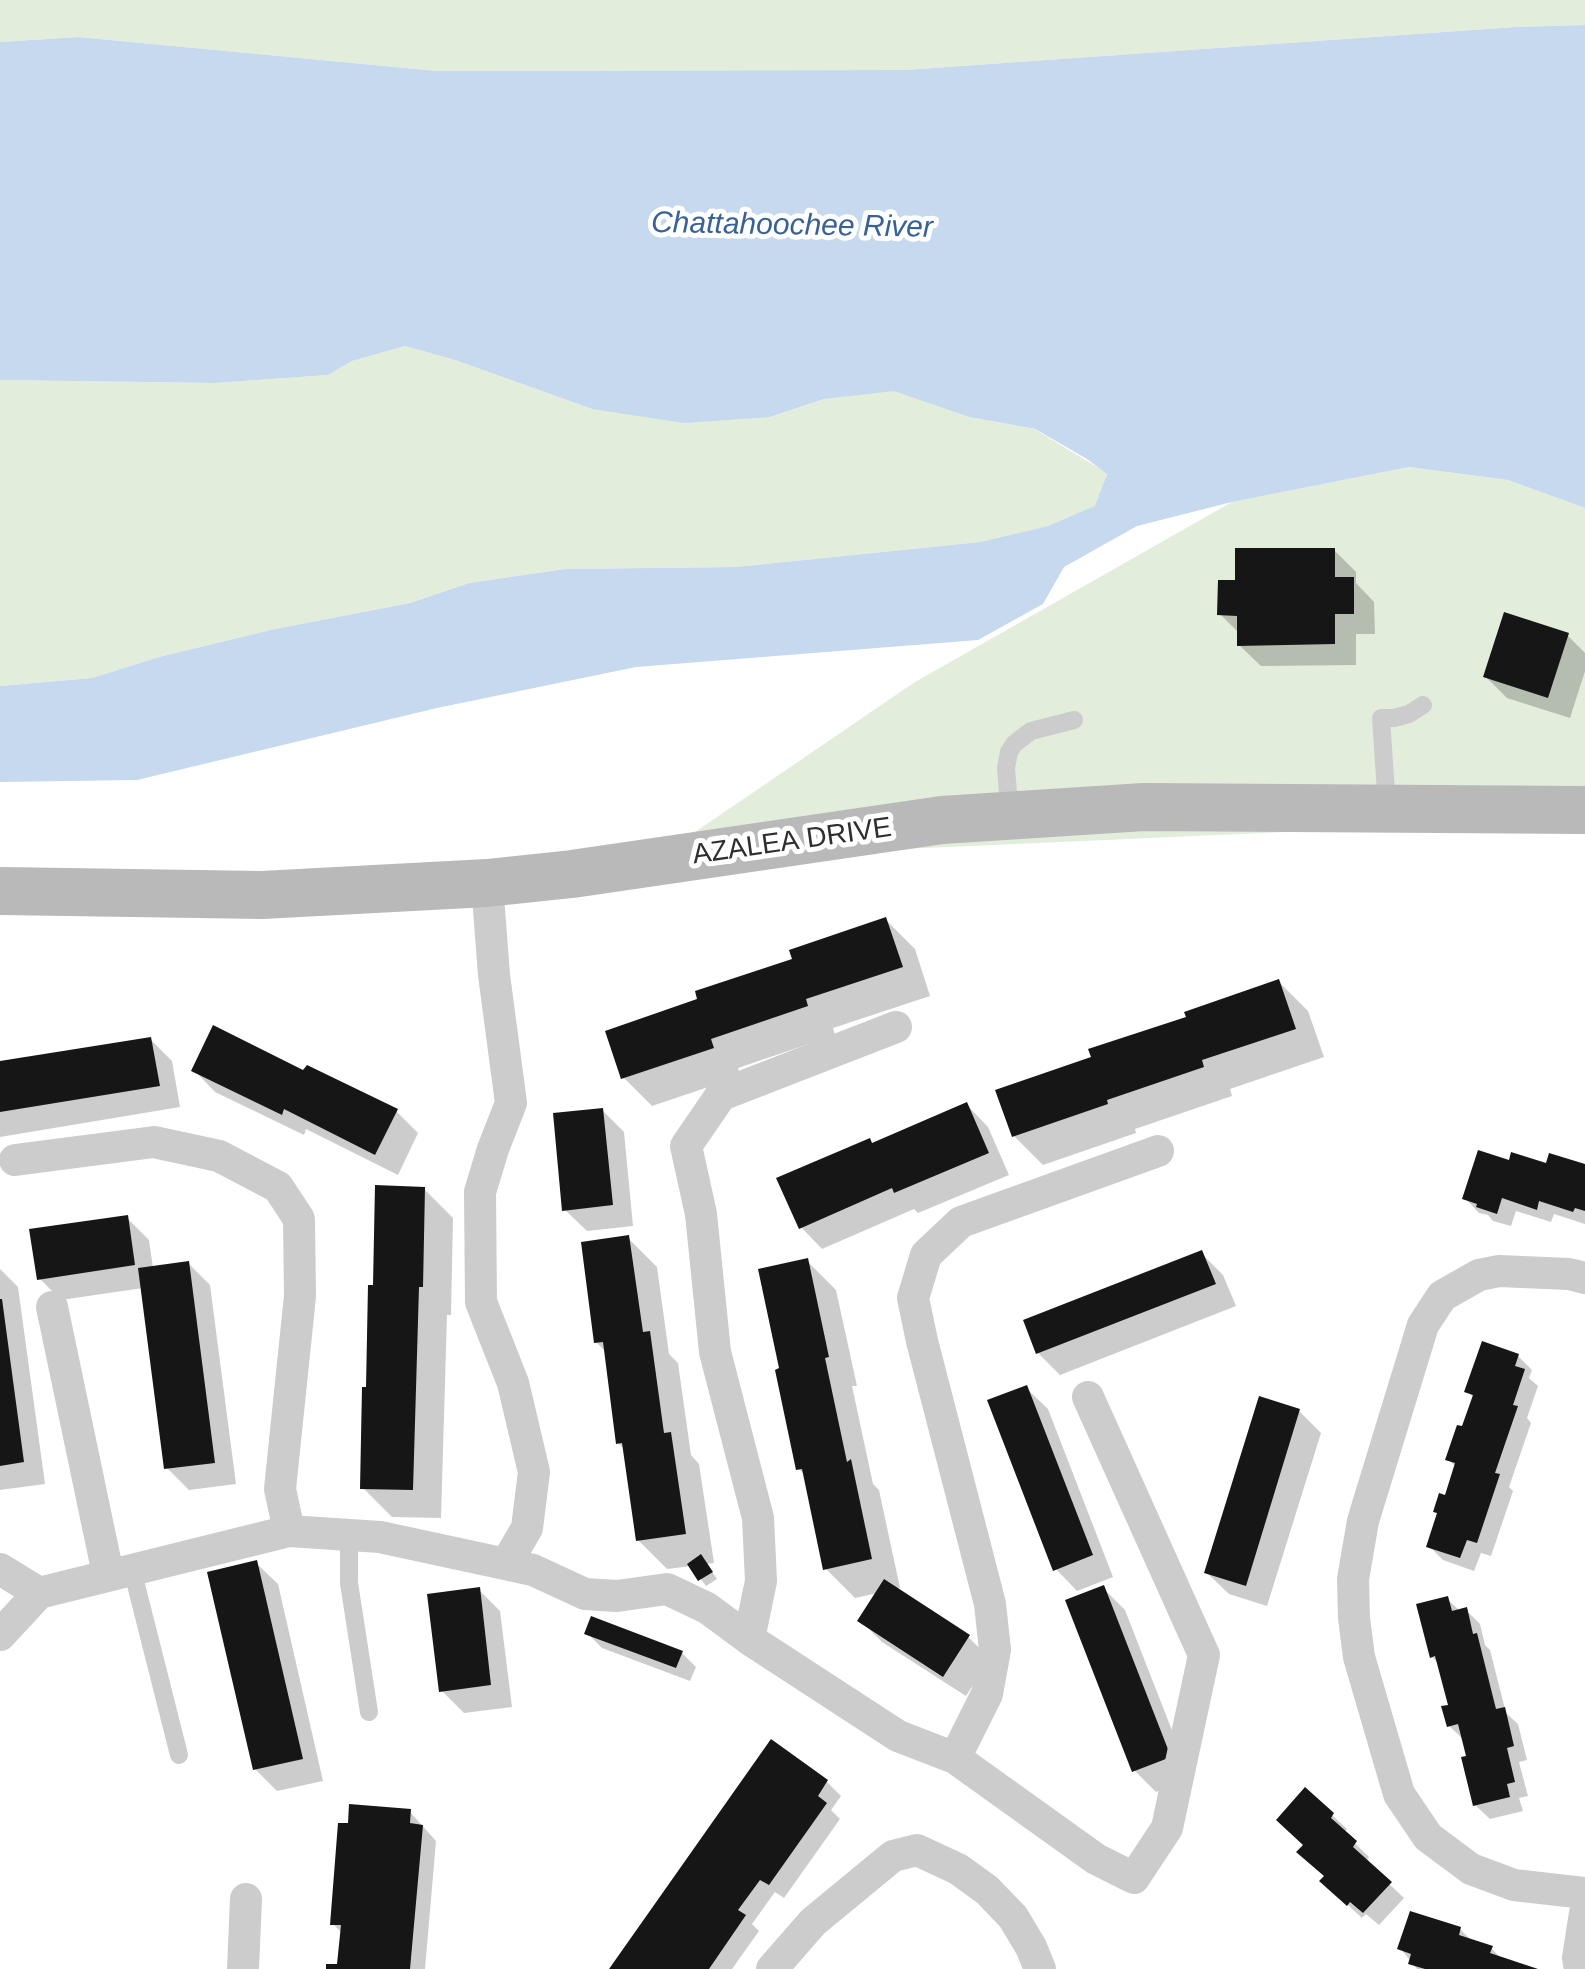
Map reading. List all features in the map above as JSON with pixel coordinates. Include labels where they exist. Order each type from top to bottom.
[{"type":"street","name":"AZALEA DRIVE","points":[[0,891],[262,895],[487,883],[942,820],[1144,807],[1585,810]]},
{"type":"street","points":[[487,883],[494,975],[512,1103],[480,1192],[480,1302],[512,1382],[534,1472],[527,1528],[506,1564]]},
{"type":"street","points":[[748,1639],[761,1581],[758,1518],[715,1352],[700,1214],[686,1146],[722,1095],[896,1027]]},
{"type":"street","points":[[14,1160],[154,1142],[219,1156],[278,1186],[299,1219],[300,1296],[280,1489],[289,1531]]},
{"type":"street","points":[[955,1758],[986,1694],[996,1650],[990,1604],[913,1298],[926,1256],[961,1222],[1158,1151]]},
{"type":"street","points":[[1585,1278],[1499,1271],[1479,1275],[1442,1296],[1423,1325],[1363,1522],[1353,1579],[1359,1657],[1399,1794],[1428,1837],[1471,1870],[1514,1886],[1585,1893]]},
{"type":"street","points":[[52,1307],[120,1572]]},
{"type":"street","points":[[0,1636],[39,1592],[289,1531],[380,1538],[506,1564],[533,1570],[586,1594],[617,1596],[666,1589],[707,1608],[898,1736],[955,1758],[1096,1859],[1134,1878],[1167,1828],[1204,1655],[1088,1397]]},
{"type":"street","points":[[0,1569],[39,1592]]},
{"type":"street","points":[[772,1969],[813,1922],[894,1856],[917,1850],[958,1869],[986,1890],[1013,1917],[1040,1969]]},
{"type":"street","points":[[243,1969],[246,1899]]},
{"type":"street","points":[[1580,1969],[1585,1914]]},
{"type":"lane","points":[[1387,808],[1381,718],[1402,716],[1423,705]]},
{"type":"lane","points":[[1010,816],[1006,768],[1014,744],[1032,730],[1074,720]]},
{"type":"lane","points":[[349,1535],[350,1583],[369,1712]]},
{"type":"lane","points":[[120,1572],[179,1755]]},
{"type":"green space","points":[[0,0],[1585,0],[1585,25],[905,70],[437,71],[78,37],[0,42]]},
{"type":"green space","points":[[405,346],[592,409],[770,417],[824,399],[893,390],[969,417],[1034,429],[1107,473],[1096,506],[1048,526],[980,542],[736,567],[565,569],[469,583],[410,603],[275,629],[92,678],[0,686],[0,380],[215,383],[328,375],[352,361]]},
{"type":"green space","points":[[1409,467],[1508,480],[1585,508],[1585,827],[1512,822],[654,860],[915,682],[1232,502]]},
{"type":"water","name":"Chattahoochee River","points":[[1585,25],[1585,508],[1508,480],[1409,467],[1232,502],[1137,526],[1064,567],[1043,604],[978,640],[636,667],[437,708],[137,780],[0,782],[0,686],[92,678],[275,629],[410,603],[469,583],[565,569],[736,567],[980,542],[1048,526],[1095,506],[1107,474],[1035,429],[969,417],[894,391],[824,399],[770,417],[684,423],[592,409],[405,346],[352,361],[328,375],[215,383],[0,380],[0,42],[78,37],[437,71],[905,70]]},
{"type":"building","points":[[1235,548],[1335,548],[1335,577],[1354,577],[1354,614],[1335,614],[1335,644],[1237,646],[1237,616],[1217,615],[1218,580],[1235,580]]},
{"type":"building","points":[[1504,612],[1569,633],[1548,698],[1483,677]]},
{"type":"building","points":[[886,917],[903,967],[806,999],[808,1006],[711,1039],[714,1048],[621,1079],[605,1031],[697,999],[695,991],[792,959],[789,950]]},
{"type":"building","points":[[1279,979],[1296,1029],[1202,1060],[1204,1067],[1012,1137],[995,1090],[1091,1057],[1088,1049],[1186,1017],[1184,1012]]},
{"type":"building","points":[[213,1025],[303,1070],[307,1065],[398,1109],[375,1155],[284,1109],[282,1115],[191,1071]]},
{"type":"building","points":[[151,1037],[160,1086],[0,1112],[0,1061]]},
{"type":"building","points":[[967,1102],[989,1153],[894,1193],[892,1188],[799,1229],[776,1178]]},
{"type":"building","points":[[603,1108],[613,1205],[562,1211],[553,1113]]},
{"type":"building","points":[[1478,1150],[1509,1160],[1511,1152],[1546,1163],[1549,1153],[1585,1164],[1585,1211],[1575,1208],[1573,1212],[1539,1201],[1537,1210],[1502,1198],[1497,1214],[1476,1207],[1477,1204],[1462,1199]]},
{"type":"building","points":[[375,1185],[425,1187],[413,1490],[360,1489],[362,1387],[366,1387],[368,1285],[373,1285]]},
{"type":"building","points":[[128,1215],[135,1265],[37,1280],[29,1229]]},
{"type":"building","points":[[629,1235],[643,1332],[650,1331],[664,1433],[671,1432],[686,1534],[636,1541],[622,1443],[616,1444],[603,1342],[594,1343],[581,1242]]},
{"type":"building","points":[[1202,1250],[1216,1284],[1036,1354],[1023,1320]]},
{"type":"building","points":[[808,1258],[847,1462],[851,1459],[872,1559],[823,1570],[802,1469],[796,1470],[758,1269]]},
{"type":"building","points":[[189,1261],[215,1463],[164,1469],[138,1268]]},
{"type":"building","points":[[0,1299],[24,1462],[0,1466]]},
{"type":"building","points":[[1482,1341],[1519,1354],[1515,1366],[1525,1369],[1513,1405],[1518,1406],[1495,1473],[1500,1474],[1477,1543],[1467,1540],[1460,1558],[1426,1547],[1439,1493],[1445,1495],[1455,1463],[1445,1460],[1473,1395],[1464,1392]]},
{"type":"building","points":[[1027,1385],[1093,1555],[1053,1571],[987,1400]]},
{"type":"building","points":[[1259,1396],[1300,1409],[1246,1586],[1204,1573]]},
{"type":"building","points":[[701,1554],[713,1572],[698,1581],[687,1564]]},
{"type":"building","points":[[257,1560],[303,1759],[253,1770],[207,1572]]},
{"type":"building","points":[[884,1579],[970,1635],[943,1677],[857,1621]]},
{"type":"building","points":[[1104,1585],[1171,1757],[1132,1772],[1065,1600]]},
{"type":"building","points":[[480,1587],[491,1685],[439,1692],[427,1594]]},
{"type":"building","points":[[1448,1596],[1452,1611],[1467,1607],[1496,1709],[1505,1707],[1514,1746],[1507,1748],[1515,1782],[1507,1784],[1510,1797],[1473,1806],[1458,1724],[1447,1727],[1441,1706],[1448,1705],[1416,1604]]},
{"type":"building","points":[[591,1616],[683,1651],[676,1668],[584,1634]]},
{"type":"building","points":[[771,1739],[828,1780],[818,1796],[827,1803],[769,1885],[760,1880],[738,1910],[746,1915],[709,1969],[609,1969]]},
{"type":"building","points":[[1305,1787],[1357,1841],[1353,1847],[1392,1882],[1363,1913],[1350,1902],[1347,1906],[1319,1881],[1324,1876],[1296,1852],[1303,1845],[1276,1820]]},
{"type":"building","points":[[349,1804],[411,1809],[410,1823],[423,1825],[410,1969],[326,1969],[326,1964],[337,1964],[341,1925],[330,1925],[338,1823],[348,1823]]},
{"type":"building","points":[[1410,1911],[1461,1927],[1459,1935],[1493,1946],[1490,1953],[1538,1969],[1425,1969],[1408,1964],[1411,1954],[1397,1949]]}]
